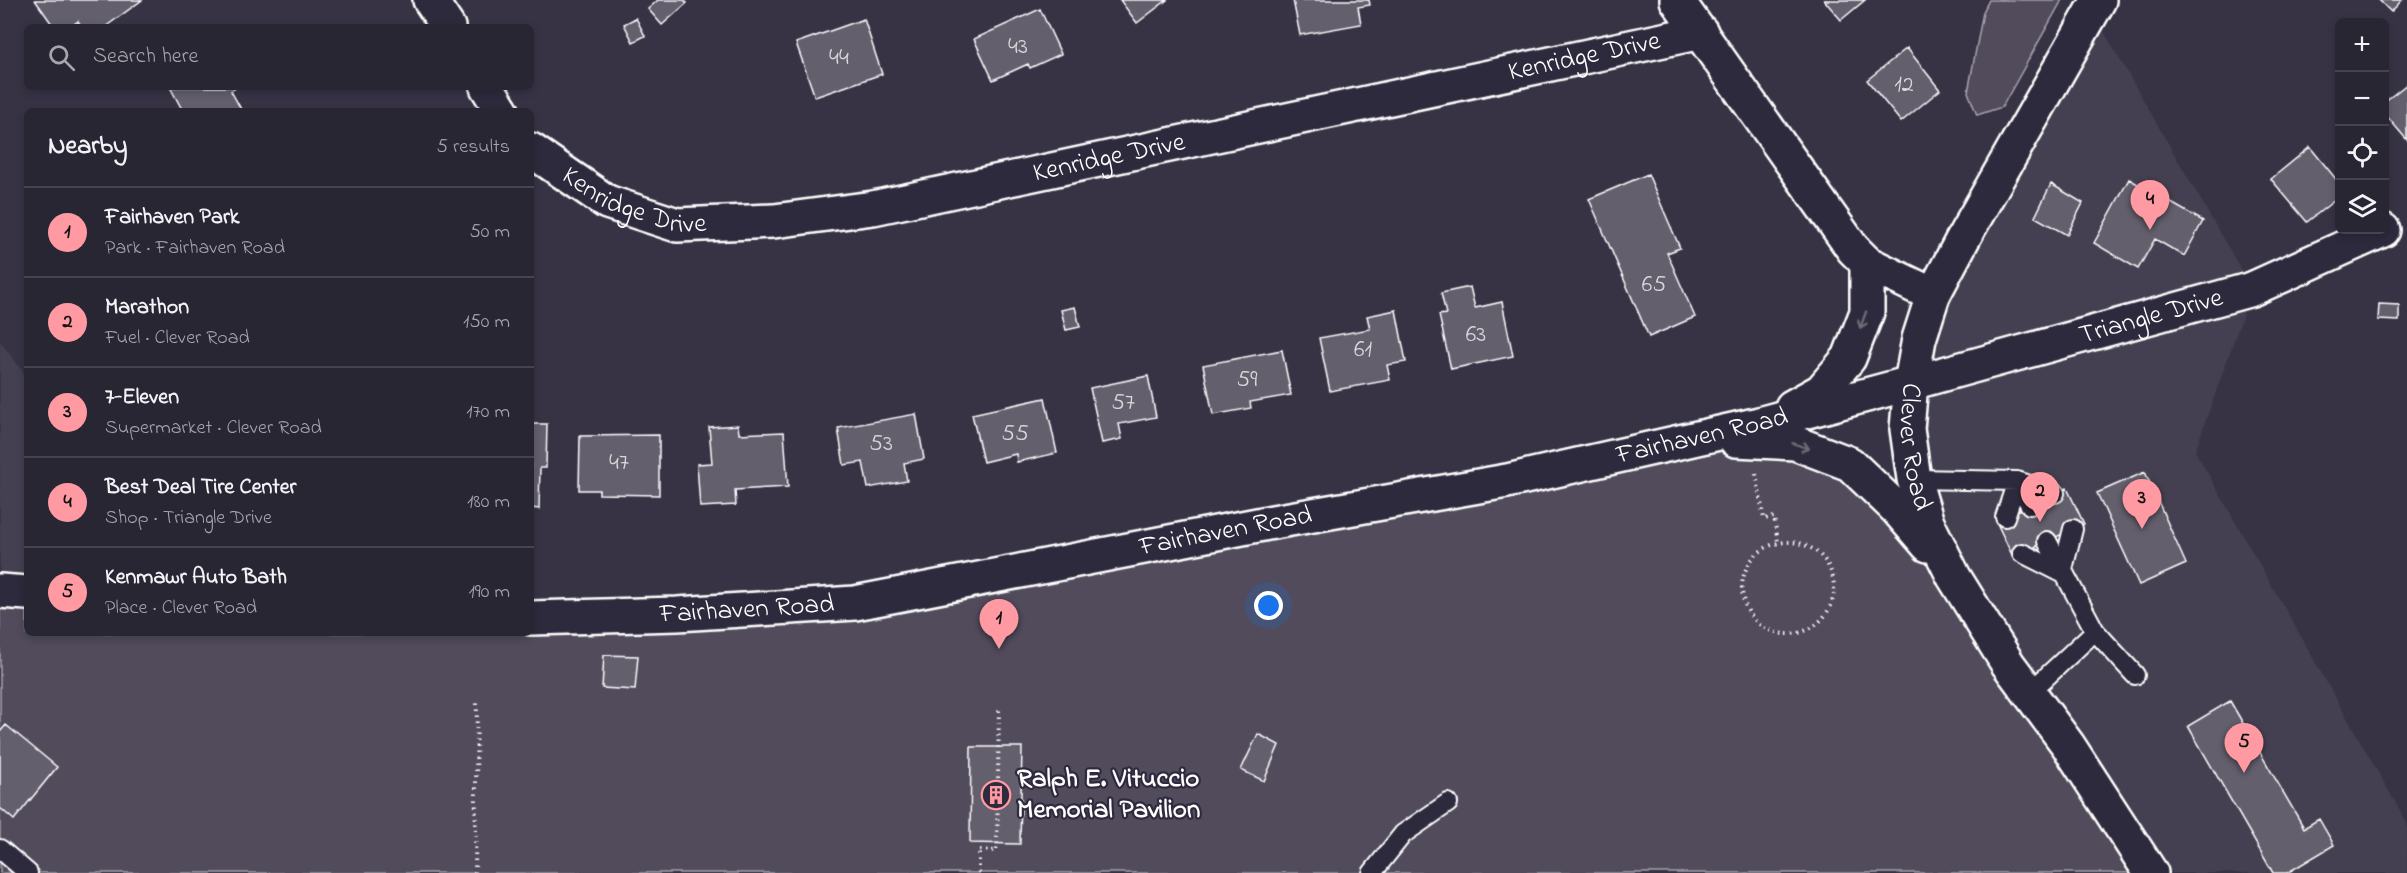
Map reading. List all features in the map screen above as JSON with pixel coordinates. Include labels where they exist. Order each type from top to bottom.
[{"type":"street","points":[[430,0],[446,24]]},
{"type":"street","name":"Kenridge Drive","points":[[1677,0],[1853,249],[1867,262],[1933,295]]},
{"type":"street","name":"Clever Road","points":[[2098,0],[1966,232],[1933,295],[1918,339],[1907,429],[1914,479],[1927,523],[1954,577],[2008,664],[2068,745],[2151,873]]},
{"type":"street","name":"Kenridge Drive","points":[[534,152],[607,202],[677,225],[774,221],[873,208],[1701,32]]},
{"type":"street","points":[[489,90],[500,108]]},
{"type":"street","name":"Triangle Drive","points":[[2389,227],[2407,219]]},
{"type":"street","name":"Triangle Drive","points":[[1911,383],[2252,289],[2373,234]]},
{"type":"street","points":[[1759,424],[1821,391],[1849,358],[1867,312],[1867,262]]},
{"type":"street","name":"Fairhaven Road","points":[[534,618],[677,614],[855,603],[1273,522],[1508,481],[1759,424],[1911,383]]},
{"type":"street","points":[[1701,438],[1795,443],[1850,464],[1897,509],[1954,577]]},
{"type":"street","points":[[0,591],[24,593]]},
{"type":"lane","points":[[1914,479],[2017,481],[2055,493]]},
{"type":"lane","points":[[2017,481],[2030,505]]},
{"type":"lane","points":[[2005,517],[2017,481]]},
{"type":"lane","points":[[2062,573],[2073,529]]},
{"type":"lane","points":[[2047,541],[2062,573],[2096,631],[2135,675]]},
{"type":"lane","points":[[2022,553],[2062,573]]},
{"type":"lane","points":[[2029,693],[2096,631]]},
{"type":"lane","points":[[1372,873],[1403,834],[1448,803]]},
{"type":"lane","points":[[0,849],[28,873]]},
{"type":"path","points":[[1754,468],[1764,519],[1774,517],[1778,542]]},
{"type":"path","points":[[1794,541],[1808,546],[1821,555],[1830,567],[1834,582],[1834,598],[1828,612],[1818,624],[1804,631],[1789,634],[1776,633],[1763,627],[1746,606],[1742,593],[1747,567],[1755,555],[1778,542],[1794,541]]},
{"type":"path","points":[[475,873],[477,700]]},
{"type":"path","points":[[979,873],[980,850],[997,851],[999,706]]},
{"type":"shaded area","points":[[1989,0],[2062,0],[2002,107],[1977,115],[1968,92],[1983,12]]},
{"type":"shaded area","points":[[2092,11],[2252,289],[2195,451],[2407,823],[2407,873],[2151,873],[1927,523],[1919,339]]},
{"type":"shaded area","points":[[0,341],[24,373],[24,593],[0,591]]},
{"type":"shaded area","points":[[1795,443],[1897,509],[2151,873],[0,873],[0,591],[24,593],[24,636],[534,636],[534,633],[730,611],[1603,458]]},
{"type":"building","points":[[35,0],[142,0],[109,24],[80,24],[78,21],[74,24],[52,24]]},
{"type":"building","points":[[658,0],[684,0],[687,3],[662,25],[648,9]]},
{"type":"building","points":[[1120,0],[1167,0],[1137,23]]},
{"type":"building","points":[[1293,0],[1369,0],[1370,5],[1358,7],[1361,24],[1300,35]]},
{"type":"building","points":[[1824,0],[1865,0],[1841,20]]},
{"type":"building","points":[[2379,0],[2402,0],[2391,12]]},
{"type":"building","points":[[1040,9],[1061,54],[1030,68],[1028,64],[993,80],[974,39]]},
{"type":"building","points":[[636,18],[645,36],[633,42],[624,24]]},
{"type":"building","points":[[864,19],[882,74],[815,97],[796,43]]},
{"type":"building","points":[[1907,48],[1940,90],[1901,122],[1867,80]]},
{"type":"building","points":[[2407,84],[2407,140],[2389,119],[2389,98]]},
{"type":"building","points":[[172,90],[232,90],[240,108],[181,108]]},
{"type":"building","points":[[2310,147],[2335,178],[2335,200],[2307,222],[2271,179]]},
{"type":"building","points":[[1648,174],[1680,248],[1667,253],[1695,317],[1649,337],[1589,199]]},
{"type":"building","points":[[2129,179],[2203,221],[2184,256],[2155,239],[2138,269],[2094,243]]},
{"type":"building","points":[[2051,184],[2083,203],[2067,235],[2035,217]]},
{"type":"building","points":[[1470,287],[1475,308],[1502,302],[1513,356],[1451,369],[1439,315],[1446,314],[1441,293]]},
{"type":"building","points":[[2379,304],[2399,305],[2399,321],[2378,320]]},
{"type":"building","points":[[1075,307],[1080,327],[1066,330],[1061,310]]},
{"type":"building","points":[[1396,310],[1406,362],[1387,365],[1390,380],[1330,391],[1319,338],[1370,329],[1367,316]]},
{"type":"building","points":[[1282,350],[1291,395],[1250,402],[1251,408],[1213,415],[1203,365]]},
{"type":"building","points":[[1148,376],[1156,417],[1119,424],[1122,439],[1102,443],[1090,388]]},
{"type":"building","points":[[1045,398],[1057,453],[1017,462],[1016,454],[983,462],[972,414]]},
{"type":"building","points":[[916,414],[924,459],[904,463],[907,481],[868,488],[863,462],[844,465],[838,428]]},
{"type":"building","points":[[534,424],[547,424],[546,468],[540,468],[539,509],[534,508]]},
{"type":"building","points":[[738,425],[739,434],[784,432],[788,487],[735,490],[736,505],[700,507],[697,464],[712,463],[709,427]]},
{"type":"building","points":[[659,435],[659,495],[599,494],[599,490],[579,490],[580,436]]},
{"type":"building","points":[[2145,472],[2186,564],[2139,585],[2097,493]]},
{"type":"building","points":[[2067,488],[2084,524],[2013,557],[1996,521]]},
{"type":"building","points":[[604,655],[638,656],[635,690],[602,688]]},
{"type":"building","points":[[2230,701],[2304,828],[2319,819],[2334,845],[2287,873],[2273,873],[2188,726]]},
{"type":"building","points":[[6,725],[57,767],[14,820],[0,808],[0,732]]},
{"type":"building","points":[[1258,734],[1279,745],[1264,781],[1241,770]]},
{"type":"building","name":"Ralph E. Vituccio Memorial Pavilion","points":[[971,747],[1022,747],[1020,844],[970,843]]},
{"type":"place","name":"Best Deal Tire Center","points":[[2150,230]]},
{"type":"place","name":"Marathon","points":[[2040,522]]},
{"type":"place","name":"7-Eleven","points":[[2142,529]]},
{"type":"place","name":"Fairhaven Park","points":[[999,649]]},
{"type":"place","name":"Kenmawr Auto Bath","points":[[2244,773]]},
{"type":"place","name":"Ralph E. Vituccio Memorial Pavilion","points":[[996,795]]}]
